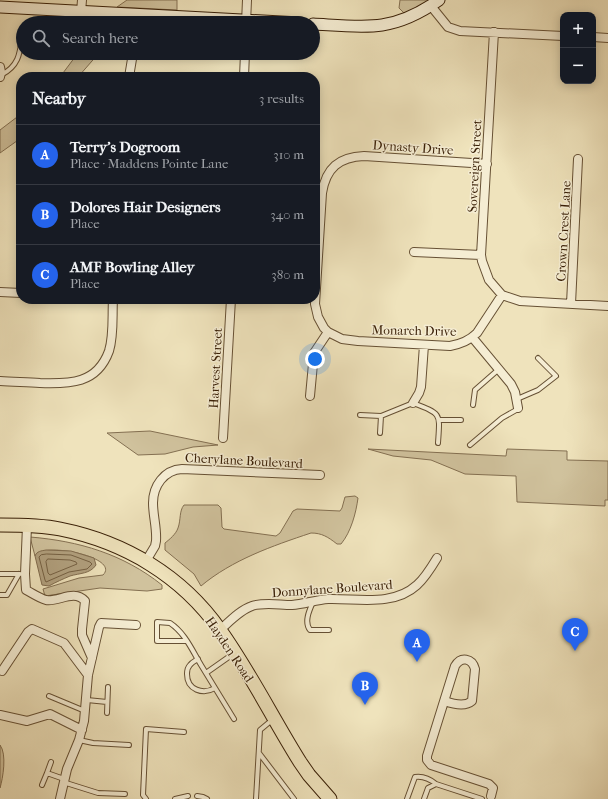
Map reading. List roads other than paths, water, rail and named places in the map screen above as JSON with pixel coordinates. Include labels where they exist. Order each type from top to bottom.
[{"type":"main road","points":[[320,24],[382,25],[410,16],[435,3]]},
{"type":"main road","points":[[0,8],[81,12],[118,16]]},
{"type":"main road","name":"Hayden Road","points":[[0,524],[60,529],[87,535],[112,544],[146,561],[172,579],[184,589],[220,630],[300,762],[330,799]]},
{"type":"street","points":[[81,12],[82,0]]},
{"type":"street","points":[[246,16],[247,0]]},
{"type":"street","points":[[435,3],[443,22],[460,31],[560,36]]},
{"type":"street","name":"Sovereign Street","points":[[494,32],[481,255],[489,280],[502,295]]},
{"type":"street","points":[[596,37],[608,38]]},
{"type":"street","points":[[130,72],[132,60]]},
{"type":"street","points":[[244,72],[245,60]]},
{"type":"street","name":"Dynasty Drive","points":[[320,228],[323,188],[329,172],[339,163],[351,157],[364,156],[487,164]]},
{"type":"street","name":"Crown Crest Lane","points":[[571,304],[578,159]]},
{"type":"street","points":[[414,252],[481,255]]},
{"type":"street","points":[[0,292],[16,293]]},
{"type":"street","points":[[502,295],[520,301],[608,306]]},
{"type":"street","name":"Monarch Drive","points":[[328,332],[342,339],[350,340],[424,345],[458,344],[477,333],[502,295]]},
{"type":"street","points":[[0,381],[63,384],[86,378],[96,372],[104,362],[111,340],[113,304]]},
{"type":"street","name":"Harvest Street","points":[[223,438],[231,304]]},
{"type":"street","name":"Dynasty Drive","points":[[316,304],[320,322],[328,332]]},
{"type":"street","points":[[310,396],[314,353],[328,332]]},
{"type":"street","points":[[472,337],[500,368],[511,384],[515,392],[518,408]]},
{"type":"street","points":[[413,403],[421,387],[424,345]]},
{"type":"street","name":"Cherylane Boulevard","points":[[146,561],[155,546],[156,541],[153,501],[156,488],[163,477],[172,470],[182,468],[320,475]]},
{"type":"street","points":[[27,526],[22,574],[26,590],[47,600],[74,596],[82,597],[85,601],[82,635],[92,658]]},
{"type":"street","name":"Donnylane Boulevard","points":[[220,630],[247,608],[253,605],[290,605],[329,599],[384,599],[400,595],[412,589],[420,582],[437,558]]},
{"type":"street","points":[[60,799],[63,780],[82,730],[87,700],[88,675],[101,623],[136,625]]},
{"type":"street","points":[[2,671],[28,632],[32,629],[64,642],[88,675]]},
{"type":"street","points":[[445,701],[466,704],[472,701],[475,669],[471,661],[463,660],[457,663],[445,701],[427,758],[428,762],[432,765],[489,784],[492,788],[491,798]]},
{"type":"street","points":[[0,715],[27,721],[50,714],[82,730]]},
{"type":"lane","points":[[0,73],[9,72],[16,64],[17,60]]},
{"type":"lane","points":[[517,399],[538,390],[556,376],[538,358]]},
{"type":"lane","points":[[473,405],[474,390],[500,368]]},
{"type":"lane","points":[[360,415],[381,416],[413,403],[429,409],[438,416],[440,420],[438,443]]},
{"type":"lane","points":[[470,445],[502,418],[518,408]]},
{"type":"lane","points":[[380,433],[381,416]]},
{"type":"lane","points":[[440,420],[461,420]]},
{"type":"lane","points":[[0,574],[22,574]]},
{"type":"lane","points":[[0,595],[7,595],[22,574]]},
{"type":"lane","points":[[313,601],[307,618],[308,628],[310,630],[329,630]]},
{"type":"lane","points":[[187,641],[157,641],[157,622],[170,623],[182,634],[187,641],[234,719]]},
{"type":"lane","points":[[206,673],[235,653]]},
{"type":"lane","points":[[198,659],[190,664],[187,669],[189,684],[192,688],[203,692],[215,688]]},
{"type":"lane","points":[[107,713],[108,687]]},
{"type":"lane","points":[[49,696],[85,712]]},
{"type":"lane","points":[[87,700],[108,702]]},
{"type":"lane","points":[[256,799],[260,730],[274,719]]},
{"type":"lane","points":[[146,799],[143,794],[146,729],[184,732]]},
{"type":"lane","points":[[79,740],[93,743],[129,745]]},
{"type":"lane","points":[[259,752],[294,799]]},
{"type":"lane","points":[[42,785],[51,762]]},
{"type":"lane","points":[[47,773],[98,793],[125,794]]},
{"type":"lane","points":[[407,799],[415,777],[417,776],[431,780],[436,784],[482,799]]},
{"type":"lane","points":[[424,799],[428,788],[436,784]]},
{"type":"lane","points":[[175,799],[188,796]]},
{"type":"lane","points":[[197,796],[207,799]]},
{"type":"water","points":[[46,550],[71,551],[94,558],[96,565],[88,572],[70,576],[49,586],[42,585],[35,556],[38,552]]},
{"type":"place","name":"AMF Bowling Alley","points":[[575,651]]},
{"type":"place","name":"Terry's Dogroom","points":[[417,662]]},
{"type":"place","name":"Dolores Hair Designers","points":[[365,705]]}]
